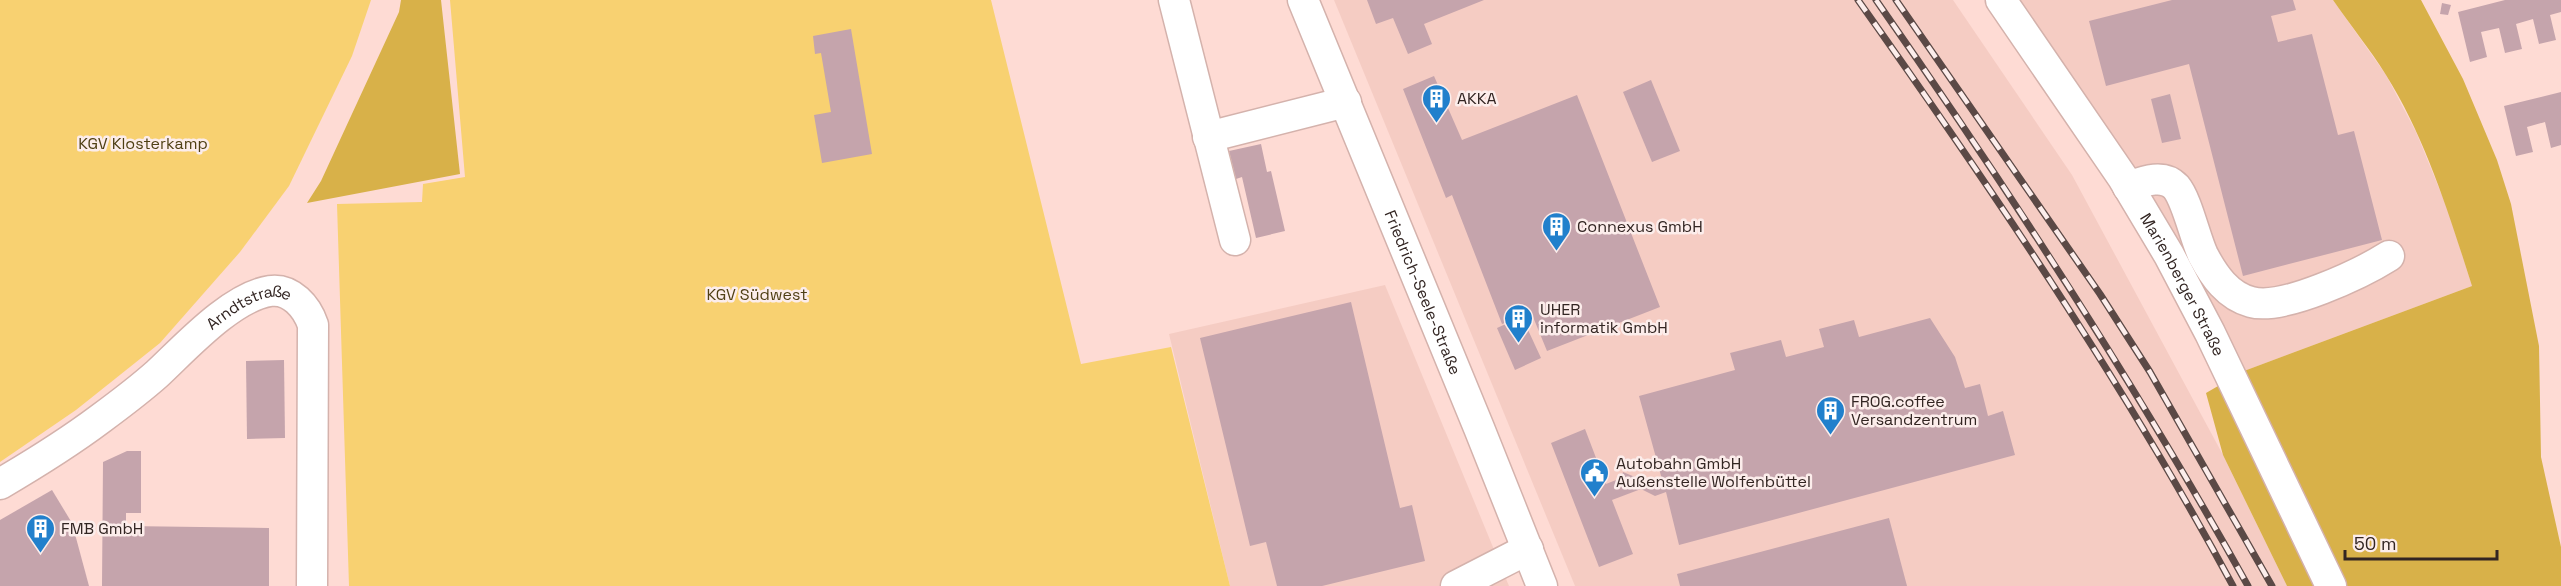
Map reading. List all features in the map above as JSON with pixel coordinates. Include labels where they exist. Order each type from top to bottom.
[{"type":"street","points":[[1174,0],[1235,240]]},
{"type":"street","name":"Friedrich-Seele-Straße","points":[[1303,0],[1542,586]]},
{"type":"street","name":"Marienberger Straße","points":[[2001,0],[2128,187],[2196,304],[2331,586]]},
{"type":"street","points":[[1208,137],[1346,102]]},
{"type":"street","points":[[2128,187],[2150,180],[2164,180],[2175,186],[2204,255],[2220,282],[2236,296],[2253,303],[2275,302],[2315,291],[2364,272],[2389,256]]},
{"type":"street","name":"Arndtstraße","points":[[0,484],[97,422],[156,375],[215,321],[254,296],[272,290],[287,293],[308,311],[312,325],[312,586]]},
{"type":"street","points":[[1456,586],[1528,549]]},
{"type":"shaded area","points":[[401,0],[441,0],[460,174],[307,203],[321,181],[399,12]]},
{"type":"shaded area","points":[[1334,0],[1953,0],[2072,175],[2223,455],[2287,586],[1575,586]]},
{"type":"shaded area","points":[[2015,0],[2333,0],[2386,75],[2416,132],[2448,210],[2472,286],[2244,371]]},
{"type":"shaded area","points":[[2333,0],[2421,0],[2463,79],[2497,160],[2511,204],[2539,346],[2541,457],[2561,547],[2561,586],[2287,586],[2223,455],[2206,393],[2244,371],[2472,286],[2435,178],[2413,125],[2380,65]]},
{"type":"shaded area","points":[[1385,285],[1509,586],[1230,586],[1169,334]]},
{"type":"green space","name":"KGV Klosterkamp","points":[[0,0],[371,0],[352,56],[289,186],[240,252],[160,343],[76,410],[0,462]]},
{"type":"green space","name":"KGV Südwest","points":[[450,0],[991,0],[1081,364],[1171,347],[1230,586],[349,586],[337,204],[422,202],[423,184],[465,177]]},
{"type":"building","points":[[1367,0],[1484,0],[1424,24],[1432,44],[1408,54],[1393,18],[1376,24]]},
{"type":"building","points":[[2172,0],[2293,0],[2296,10],[2271,16],[2278,42],[2312,34],[2338,135],[2354,131],[2382,240],[2243,276],[2189,64],[2106,86],[2089,21]]},
{"type":"building","points":[[2505,0],[2561,0],[2561,12],[2550,15],[2556,40],[2539,44],[2533,19],[2516,24],[2522,49],[2505,53],[2499,28],[2481,32],[2487,57],[2470,62],[2458,12]]},
{"type":"building","points":[[2442,3],[2451,5],[2448,15],[2440,14]]},
{"type":"building","points":[[851,29],[872,154],[822,163],[814,115],[831,112],[821,53],[815,54],[813,36]]},
{"type":"building","name":"Connexus GmbH","points":[[1434,76],[1462,140],[1577,95],[1660,307],[1547,351],[1531,312],[1522,317],[1541,358],[1515,370],[1497,328],[1519,318],[1502,324],[1452,195],[1446,198],[1403,89]]},
{"type":"building","points":[[1651,80],[1680,151],[1652,162],[1623,92]]},
{"type":"building","points":[[2561,92],[2561,145],[2551,148],[2545,122],[2527,127],[2533,152],[2516,156],[2504,106]]},
{"type":"building","points":[[2170,94],[2181,139],[2162,143],[2151,99]]},
{"type":"building","points":[[1261,144],[1267,172],[1271,171],[1285,231],[1256,238],[1242,177],[1236,179],[1229,151]]},
{"type":"building","points":[[1351,302],[1400,508],[1412,505],[1425,561],[1322,586],[1277,586],[1266,542],[1250,546],[1200,338]]},
{"type":"building","name":"FROG.coffee Versandzentrum","points":[[1930,318],[1955,357],[1965,388],[1980,384],[1988,416],[2003,411],[2015,455],[1679,545],[1666,492],[1655,496],[1641,489],[1612,500],[1633,554],[1599,567],[1551,443],[1585,429],[1606,484],[1621,478],[1623,472],[1654,485],[1663,483],[1639,396],[1735,370],[1730,353],[1781,340],[1786,357],[1824,347],[1819,329],[1854,320],[1859,337]]},
{"type":"building","points":[[284,360],[285,438],[247,439],[246,361]]},
{"type":"building","points":[[127,451],[141,451],[141,513],[126,513],[126,526],[269,528],[269,586],[102,586],[103,462]]},
{"type":"building","name":"FMB GmbH","points":[[52,490],[72,523],[89,586],[0,586],[0,520]]},
{"type":"building","points":[[1889,518],[1907,586],[1680,586],[1677,574]]},
{"type":"railway","points":[[1858,0],[1958,143],[2054,287],[2147,435],[2233,586]]},
{"type":"railway","points":[[1876,0],[2070,288],[2161,436],[2248,586]]},
{"type":"railway","points":[[1896,0],[2100,294],[2150,372],[2272,586]]},
{"type":"place","name":"AKKA","points":[[1436,124]]},
{"type":"place","name":"Connexus GmbH","points":[[1556,252]]},
{"type":"place","name":"UHER informatik GmbH","points":[[1519,344]]},
{"type":"place","name":"FROG.coffee Versandzentrum","points":[[1830,436]]},
{"type":"place","name":"Autobahn GmbH Außenstelle Wolfenbüttel","points":[[1595,498]]},
{"type":"place","name":"FMB GmbH","points":[[40,554]]}]
